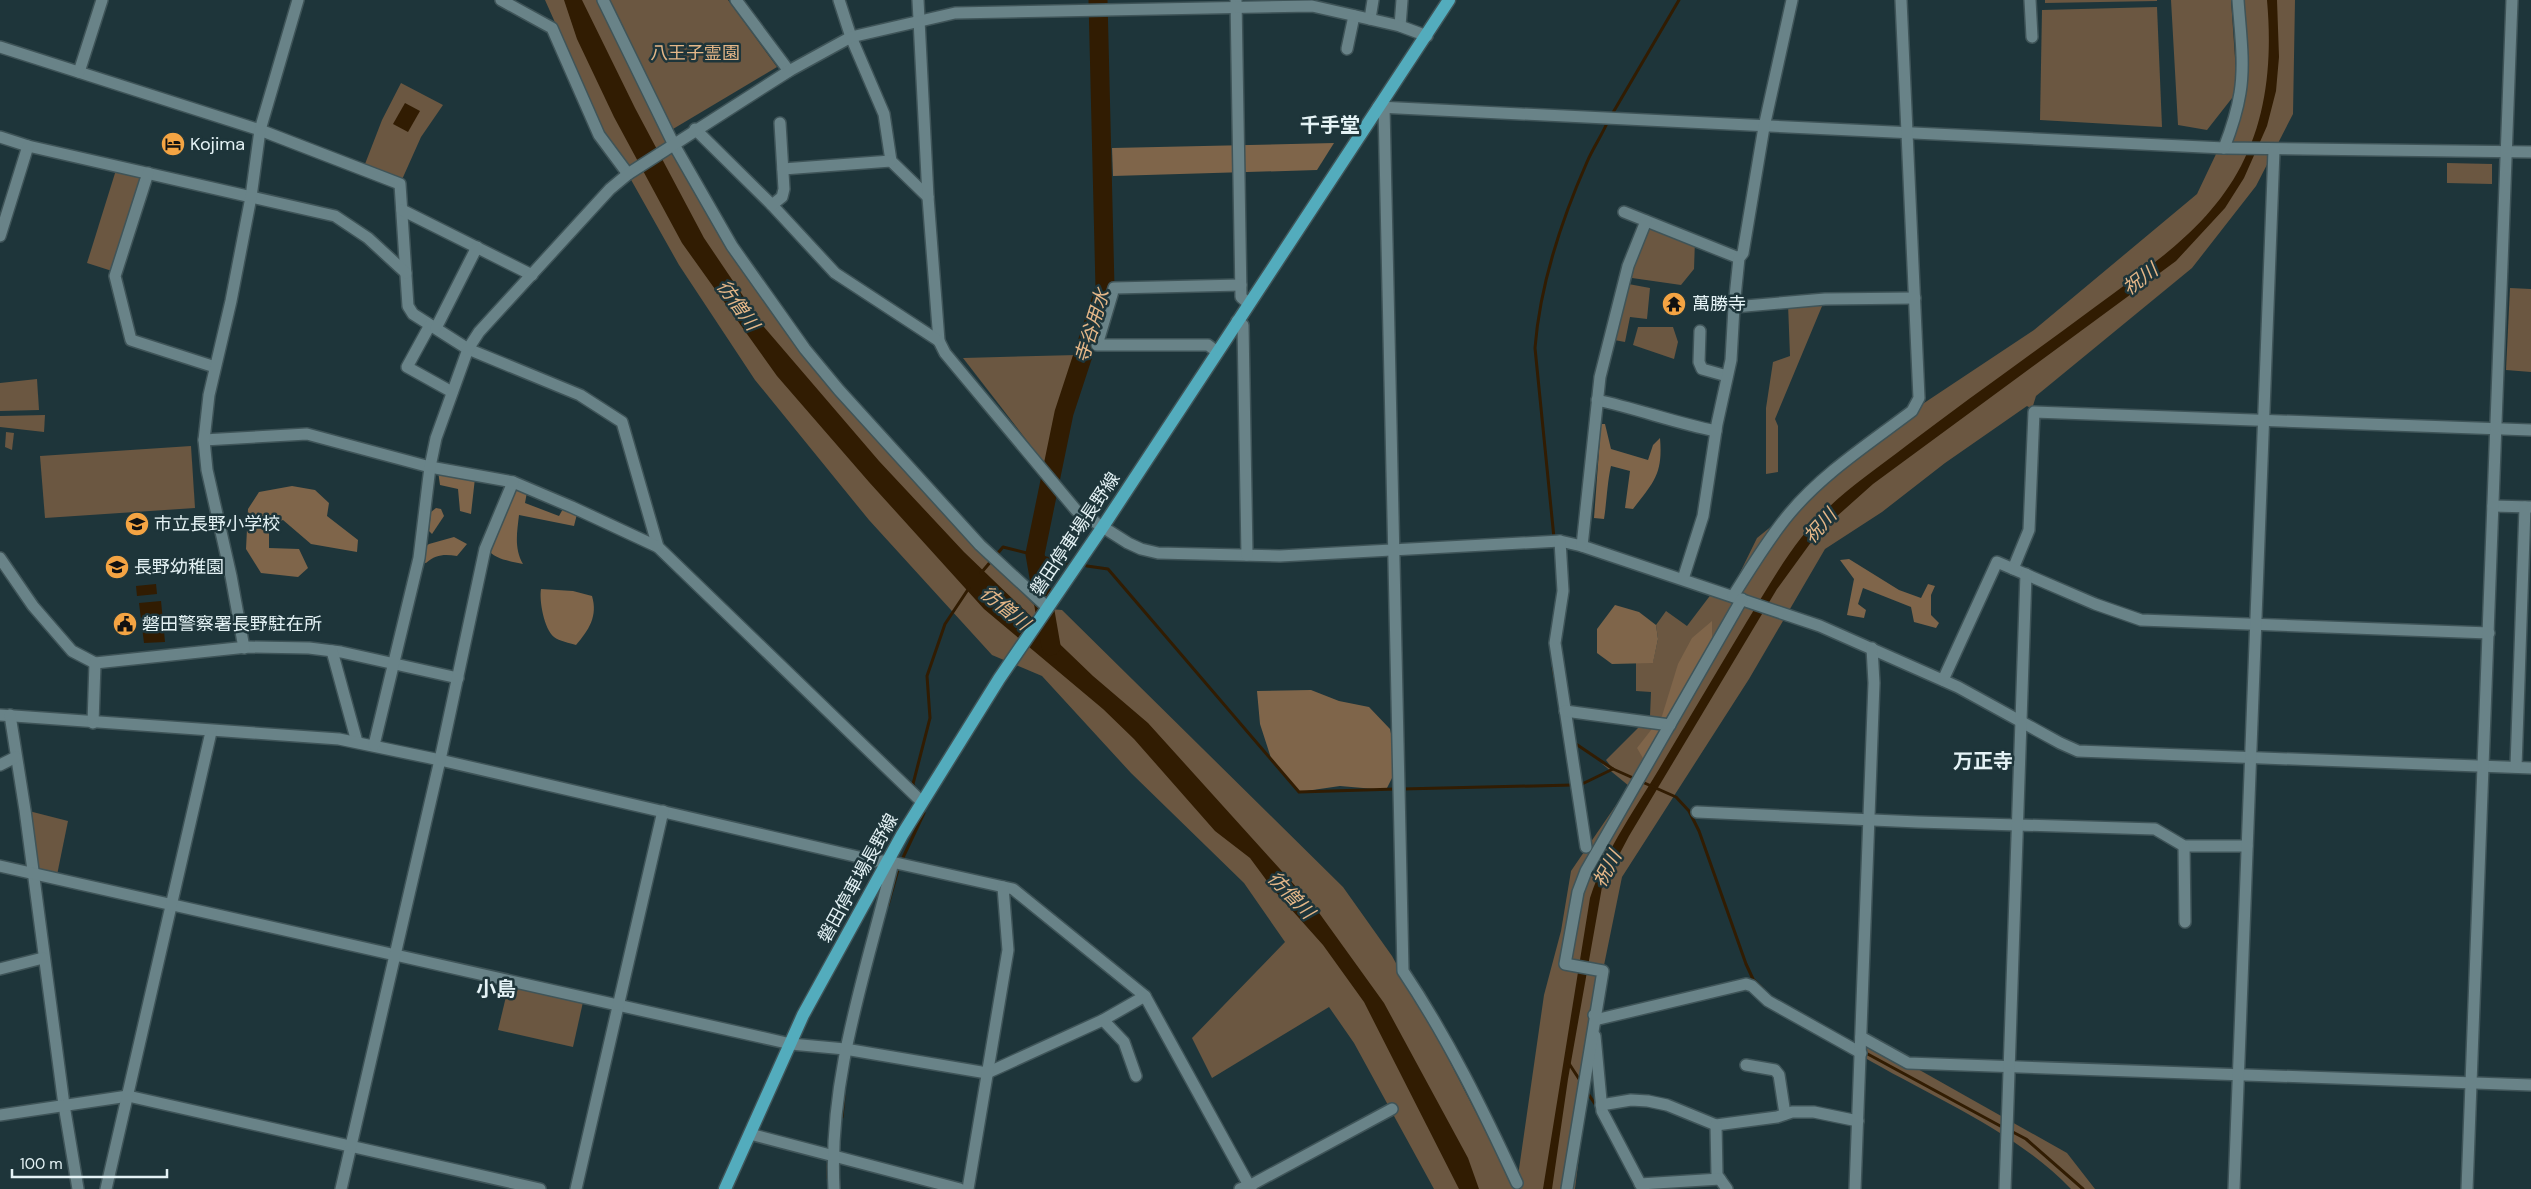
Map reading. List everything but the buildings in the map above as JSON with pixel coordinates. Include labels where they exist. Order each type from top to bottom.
[{"type":"main road","name":"磐田停車場長野線","points":[[725,1189],[817,990],[922,802],[1014,656],[1102,528],[1237,321],[1381,107],[1449,0]]},
{"type":"street","points":[[79,72],[102,0]]},
{"type":"street","points":[[244,648],[231,576],[207,470],[204,440],[215,367],[231,301],[251,197],[260,130],[298,0]]},
{"type":"street","points":[[501,0],[552,28],[600,135],[628,174]]},
{"type":"street","points":[[604,0],[671,144],[732,246],[805,350],[839,390],[980,544],[1047,607]]},
{"type":"street","points":[[736,0],[789,70]]},
{"type":"street","points":[[839,0],[851,37],[884,114],[892,161],[928,196]]},
{"type":"street","points":[[918,0],[928,196],[939,341],[945,353],[1059,492],[1076,510],[1102,528],[1141,549],[1158,553],[1280,556],[1560,542],[1582,546],[1820,626],[1943,680],[2078,751],[2531,768]]},
{"type":"street","points":[[1370,19],[1373,0]]},
{"type":"street","points":[[1400,26],[1402,0]]},
{"type":"street","points":[[1682,579],[1703,516],[1716,431],[1727,376],[1739,258],[1743,254],[1764,127],[1792,0]]},
{"type":"street","points":[[1567,1189],[1603,971],[1565,964],[1578,892],[1586,871],[1742,599],[1784,520],[1828,474],[1912,411],[1920,390],[1901,0]]},
{"type":"street","points":[[2030,0],[2032,38]]},
{"type":"street","points":[[2230,149],[2240,92],[2242,56],[2238,0]]},
{"type":"street","points":[[2467,1189],[2512,0]]},
{"type":"street","points":[[1236,4],[1241,297],[1249,304]]},
{"type":"street","points":[[374,746],[423,537],[430,466],[436,438],[468,349],[479,332],[610,189],[671,144],[789,70],[851,37],[955,13],[1236,4],[1312,6],[1400,26],[1427,36]]},
{"type":"street","points":[[1347,50],[1354,16]]},
{"type":"street","points":[[0,47],[260,130],[400,184],[408,306],[413,314],[468,349],[580,395],[622,422],[658,547]]},
{"type":"street","points":[[1517,1183],[1488,1120],[1453,1054],[1429,1010],[1403,971],[1381,107],[2230,149],[2531,152]]},
{"type":"street","points":[[772,205],[782,197],[784,189],[780,123]]},
{"type":"street","points":[[695,129],[772,205],[835,273],[939,341]]},
{"type":"street","points":[[0,137],[28,146],[335,216],[368,238],[406,273]]},
{"type":"street","points":[[0,236],[28,146]]},
{"type":"street","points":[[2234,1189],[2274,150]]},
{"type":"street","points":[[783,169],[892,161]]},
{"type":"street","points":[[148,173],[115,276],[131,340],[215,367]]},
{"type":"street","points":[[402,210],[532,275]]},
{"type":"street","points":[[1624,212],[1739,258]]},
{"type":"street","points":[[1582,546],[1602,367],[1628,266],[1646,220]]},
{"type":"street","points":[[452,392],[407,367],[433,327],[476,247]]},
{"type":"street","points":[[1217,352],[1208,345],[1097,345],[1114,288],[1241,285]]},
{"type":"street","points":[[1734,307],[1825,299],[1915,298]]},
{"type":"street","points":[[1237,321],[1243,325],[1248,555]]},
{"type":"street","points":[[1700,331],[1699,362],[1702,369],[1727,376]]},
{"type":"street","points":[[1597,400],[1630,407],[1677,424],[1716,431]]},
{"type":"street","points":[[2014,569],[2029,530],[2034,412],[2264,418],[2531,430]]},
{"type":"street","points":[[204,440],[307,434],[430,466],[514,482],[572,506],[658,547],[922,802]]},
{"type":"street","points":[[341,1189],[393,956],[440,760],[485,548],[514,482]]},
{"type":"street","points":[[2493,506],[2528,507],[2526,636],[2519,699],[2516,767]]},
{"type":"street","points":[[1560,542],[1563,590],[1555,643],[1586,847]]},
{"type":"street","points":[[0,558],[33,606],[72,650],[95,663],[244,648],[309,648],[332,650],[458,678]]},
{"type":"street","points":[[1943,680],[1997,562],[2095,604],[2141,620],[2489,633]]},
{"type":"street","points":[[2005,1189],[2026,574]]},
{"type":"street","points":[[1855,1189],[1874,683],[1872,648]]},
{"type":"street","points":[[332,650],[357,742]]},
{"type":"street","points":[[93,722],[95,663]]},
{"type":"street","points":[[2519,699],[2531,699]]},
{"type":"street","points":[[1565,711],[1670,725]]},
{"type":"street","points":[[78,1189],[64,1105],[16,757],[5,715],[211,732],[339,739],[357,742],[876,861],[890,861],[1013,889],[1145,996],[1247,1188],[1392,1109]]},
{"type":"street","points":[[106,1189],[211,732]]},
{"type":"street","points":[[0,765],[16,757]]},
{"type":"street","points":[[576,1189],[663,812]]},
{"type":"street","points":[[1697,812],[2155,829],[2184,846],[2247,846]]},
{"type":"street","points":[[2184,846],[2185,922]]},
{"type":"street","points":[[834,1189],[832,1156],[845,1049],[890,861]]},
{"type":"street","points":[[0,866],[171,903],[618,1007],[791,1044],[845,1049],[987,1073],[1103,1020],[1145,996]]},
{"type":"street","points":[[968,1189],[1008,950],[1004,887]]},
{"type":"street","points":[[0,969],[43,958]]},
{"type":"street","points":[[1594,1017],[1599,1019],[1746,984],[1752,986],[1768,1001],[1860,1053]]},
{"type":"street","points":[[1594,1017],[1601,1105],[1609,1128],[1641,1187],[1720,1178]]},
{"type":"street","points":[[1103,1020],[1124,1042],[1136,1076]]},
{"type":"street","points":[[1861,1037],[1908,1063],[2531,1085]]},
{"type":"street","points":[[1746,1065],[1775,1070],[1779,1075],[1785,1114]]},
{"type":"street","points":[[0,1115],[128,1096],[540,1189]]},
{"type":"street","points":[[1601,1105],[1631,1100],[1648,1101],[1666,1105],[1716,1125],[1792,1112],[1814,1112],[1858,1122]]},
{"type":"street","points":[[1716,1125],[1717,1175],[1727,1189]]},
{"type":"street","points":[[750,1134],[960,1189]]},
{"type":"green space","name":"八王子霊園","points":[[545,0],[728,0],[777,67],[673,129],[611,5],[721,227],[805,349],[925,491],[1037,608],[1062,610],[1343,887],[1392,956],[1436,1035],[1508,1175],[1517,1183],[1544,995],[1561,931],[1571,871],[1629,786],[1601,763],[1612,768],[1606,760],[1650,716],[1651,692],[1636,691],[1636,663],[1653,662],[1658,639],[1656,625],[1666,611],[1687,626],[1712,593],[1729,595],[1757,538],[1912,411],[2034,330],[2197,194],[2236,112],[2236,93],[2207,130],[2178,125],[2171,0],[2231,0],[2237,87],[2241,0],[2295,0],[2293,114],[2256,186],[2192,268],[2036,396],[2032,409],[2027,406],[1945,463],[1882,512],[1825,549],[1749,679],[1622,877],[1601,980],[1575,1189],[1434,1189],[1354,1043],[1329,1007],[1212,1078],[1192,1038],[1285,942],[1244,883],[1131,773],[1042,676],[992,655],[869,520],[755,380],[679,265],[603,130]]},
{"type":"green space","points":[[2045,0],[2157,0],[2157,1],[2045,3]]},
{"type":"green space","points":[[2157,7],[2162,127],[2040,120],[2042,10]]},
{"type":"green space","points":[[401,83],[443,105],[421,137],[400,184],[365,164],[382,120]]},
{"type":"green space","points":[[2447,163],[2492,164],[2492,184],[2447,183]]},
{"type":"green space","points":[[116,170],[142,176],[112,271],[87,263]]},
{"type":"green space","points":[[1646,221],[1695,240],[1694,269],[1681,285],[1625,277]]},
{"type":"green space","points":[[1623,283],[1650,288],[1647,319],[1630,317],[1625,342],[1609,339]]},
{"type":"green space","points":[[2510,288],[2531,289],[2531,372],[2506,370]]},
{"type":"green space","points":[[1825,299],[1775,419],[1778,426],[1778,472],[1766,474],[1766,408],[1773,362],[1790,356],[1788,304]]},
{"type":"green space","points":[[1638,327],[1673,327],[1678,342],[1674,359],[1633,345]]},
{"type":"green space","points":[[1077,355],[1045,464],[963,358]]},
{"type":"green space","points":[[37,379],[39,410],[0,411],[0,383]]},
{"type":"green space","points":[[45,415],[44,432],[0,427],[0,416]]},
{"type":"green space","points":[[6,432],[14,433],[12,450],[5,447]]},
{"type":"green space","points":[[191,446],[195,508],[45,518],[40,456]]},
{"type":"green space","points":[[25,810],[68,821],[57,875],[31,869]]},
{"type":"green space","points":[[509,984],[583,1002],[573,1047],[498,1030]]},
{"type":"green space","points":[[1861,1037],[2067,1153],[2095,1189],[2071,1189],[2024,1149],[1997,1131],[1860,1055]]},
{"type":"shaded area","points":[[1334,143],[1317,170],[1113,176],[1112,148]]},
{"type":"shaded area","points":[[1601,424],[1605,424],[1611,449],[1648,460],[1653,445],[1660,438],[1661,450],[1656,477],[1633,509],[1625,508],[1630,471],[1611,466],[1604,519],[1594,518]]},
{"type":"shaded area","points":[[438,471],[475,478],[471,514],[460,511],[458,489],[440,485]]},
{"type":"shaded area","points":[[292,486],[315,490],[329,503],[327,516],[358,540],[357,552],[311,544],[283,520],[269,525],[269,548],[299,549],[308,568],[298,577],[261,573],[246,549],[248,509],[259,492]]},
{"type":"shaded area","points":[[514,487],[527,492],[525,503],[559,516],[564,507],[577,514],[574,526],[519,515],[517,546],[523,564],[498,558],[487,548]]},
{"type":"shaded area","points":[[436,508],[441,509],[444,516],[432,534],[429,531],[431,512]]},
{"type":"shaded area","points":[[454,537],[467,544],[457,556],[441,555],[426,563],[421,562],[421,550],[429,544]]},
{"type":"shaded area","points":[[1849,559],[1899,590],[1921,598],[1928,584],[1935,586],[1931,595],[1931,615],[1939,623],[1936,628],[1914,622],[1911,607],[1863,588],[1858,604],[1866,610],[1864,618],[1847,615],[1854,579],[1840,560]]},
{"type":"shaded area","points":[[541,589],[573,591],[592,596],[594,603],[593,616],[585,634],[576,645],[559,640],[550,633],[543,614]]},
{"type":"shaded area","points":[[1615,605],[1639,612],[1656,625],[1658,639],[1653,663],[1612,664],[1597,653],[1597,629]]},
{"type":"shaded area","points":[[1712,621],[1712,643],[1647,765],[1637,748],[1662,716],[1678,664],[1692,638]]},
{"type":"shaded area","points":[[1311,690],[1339,701],[1369,707],[1390,729],[1398,766],[1386,790],[1340,786],[1299,792],[1271,758],[1260,724],[1257,691]]},
{"type":"water","name":"彷僧川","points":[[564,0],[582,0],[635,108],[704,238],[764,327],[879,461],[964,552],[1093,676],[1148,723],[1317,910],[1384,1003],[1468,1158],[1479,1189],[1459,1189],[1364,1002],[1323,945],[1273,889],[1250,858],[1215,831],[1134,739],[1103,709],[984,609],[869,482],[777,376],[682,243],[614,117],[577,39]]},
{"type":"water","name":"祝川","points":[[2267,0],[2277,0],[2279,57],[2276,91],[2267,126],[2244,178],[2225,208],[2176,261],[1873,484],[1817,534],[1777,589],[1629,836],[1602,887],[1568,1079],[1552,1189],[1543,1189],[1590,898],[1614,844],[1746,623],[1793,548],[1815,521],[1837,500],[1929,428],[2157,261],[2212,209],[2228,188],[2241,166],[2257,126],[2266,85],[2268,64]]},
{"type":"water","points":[[405,103],[420,111],[408,132],[393,124]]},
{"type":"water","points":[[156,584],[157,594],[137,596],[136,586]]},
{"type":"water","points":[[161,601],[165,642],[144,643],[139,603]]},
{"type":"waterway","name":"寺谷用水","points":[[1051,646],[1035,554],[1064,413],[1105,288],[1098,0]]},
{"type":"waterway","points":[[1611,116],[1679,0]]},
{"type":"waterway","points":[[1554,538],[1535,348],[1538,324],[1547,277],[1560,230],[1587,162],[1608,121]]},
{"type":"waterway","points":[[981,573],[1003,547],[1066,563]]},
{"type":"waterway","points":[[1087,566],[1108,569],[1299,792],[1396,789]]},
{"type":"waterway","points":[[915,789],[913,784],[930,718],[927,676],[945,624],[969,588]]},
{"type":"waterway","points":[[1553,668],[1556,684]]},
{"type":"waterway","points":[[1573,742],[1613,769],[1676,797],[1689,811],[1699,831],[1746,964],[1753,979],[1762,988]]},
{"type":"waterway","points":[[1580,785],[1613,769]]},
{"type":"waterway","points":[[1402,789],[1573,785]]},
{"type":"waterway","points":[[888,905],[899,866],[924,813],[922,809]]},
{"type":"waterway","points":[[1864,1052],[2004,1128]]},
{"type":"waterway","points":[[1568,1062],[1581,1082]]},
{"type":"waterway","points":[[1587,1092],[1597,1107]]},
{"type":"waterway","points":[[842,1117],[844,1096]]},
{"type":"waterway","points":[[2009,1130],[2026,1139],[2083,1189]]},
{"type":"waterway","points":[[828,1178],[828,1164],[830,1161]]},
{"type":"place","name":"Kojima","points":[[173,144]]},
{"type":"place","name":"萬勝寺","points":[[1674,304]]},
{"type":"place","name":"市立長野小学校","points":[[137,524]]},
{"type":"place","name":"長野幼稚園","points":[[117,567]]},
{"type":"place","name":"磐田警察署長野駐在所","points":[[125,624]]},
{"type":"district","name":"千手堂","points":[[1330,125]]},
{"type":"district","name":"万正寺","points":[[1983,761]]},
{"type":"district","name":"小島","points":[[496,989]]}]
